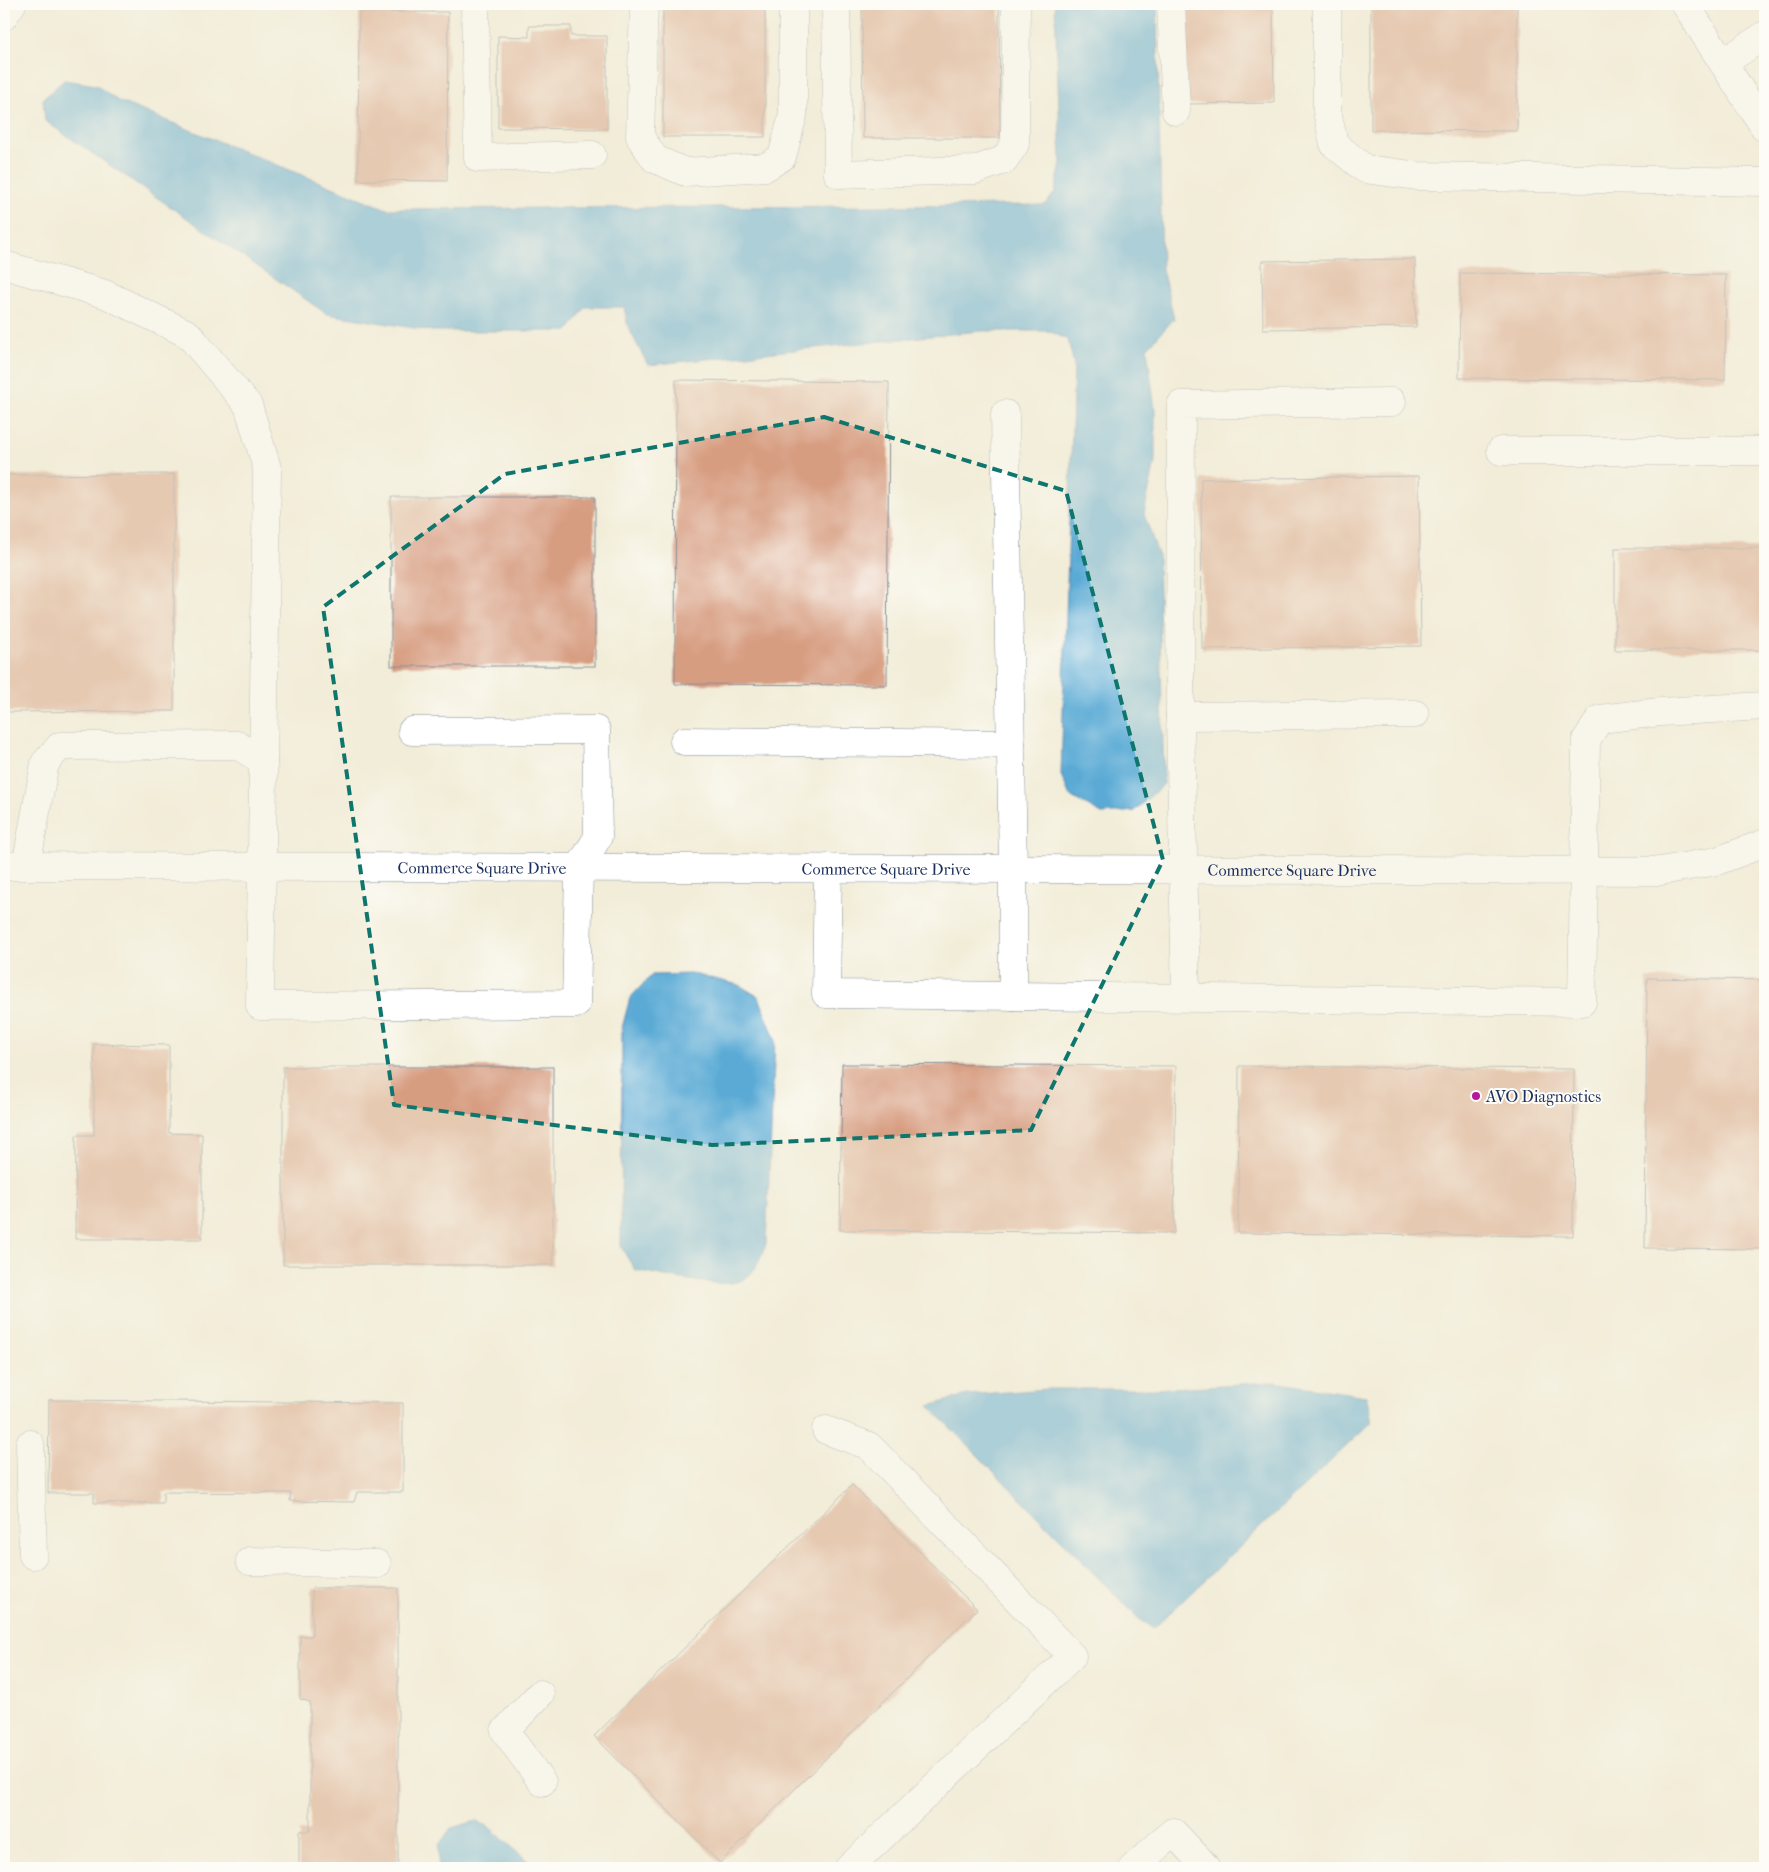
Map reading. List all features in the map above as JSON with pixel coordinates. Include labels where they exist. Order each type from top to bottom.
[{"type":"street","points":[[4,16],[12,4]]},
{"type":"street","points":[[475,4],[478,158],[592,155]]},
{"type":"street","points":[[644,4],[640,137],[655,160],[684,172],[766,168],[782,157],[792,115],[793,4]]},
{"type":"street","points":[[836,4],[838,174],[976,170],[1004,160],[1015,144],[1016,4]]},
{"type":"street","points":[[1171,4],[1176,111]]},
{"type":"street","points":[[1327,4],[1327,111],[1334,144],[1365,169],[1418,176],[1765,182]]},
{"type":"street","points":[[1685,4],[1765,128]]},
{"type":"street","points":[[1723,63],[1765,35]]},
{"type":"street","points":[[4,265],[106,294],[188,334],[248,405],[267,468],[260,1006],[576,1004],[579,868],[598,837],[596,730],[412,731]]},
{"type":"street","points":[[1186,998],[1180,716],[1181,405],[1392,402]]},
{"type":"street","points":[[1005,414],[1013,869],[1013,996]]},
{"type":"street","points":[[1500,451],[1765,451]]},
{"type":"street","points":[[828,868],[826,994],[1582,1002],[1586,740],[1600,719],[1660,712],[1765,706]]},
{"type":"street","points":[[1180,716],[1415,714]]},
{"type":"street","points":[[684,741],[1011,744]]},
{"type":"street","points":[[15,866],[45,763],[60,746],[237,745],[263,761]]},
{"type":"street","name":"Commerce Square Drive","points":[[15,866],[1661,871],[1689,868],[1717,861],[1765,843]]},
{"type":"street","points":[[826,1430],[869,1446],[1072,1656],[849,1868]]},
{"type":"street","points":[[30,1444],[33,1555]]},
{"type":"street","points":[[250,1562],[378,1564]]},
{"type":"street","points":[[540,1694],[505,1731],[542,1782]]},
{"type":"street","points":[[1133,1868],[1183,1827],[1207,1868]]},
{"type":"highlighted area","points":[[824,417],[1066,491],[1163,860],[1031,1130],[712,1145],[394,1105],[323,607],[505,474]]},
{"type":"water","points":[[1055,4],[1157,4],[1162,269],[1174,319],[1147,348],[1155,410],[1155,462],[1144,514],[1158,554],[1164,784],[1134,811],[1102,814],[1070,796],[1061,775],[1074,365],[1068,340],[1049,331],[980,331],[648,365],[628,327],[624,307],[586,307],[568,331],[432,331],[327,314],[45,121],[43,99],[64,80],[96,85],[118,101],[387,209],[1045,205],[1055,192],[1061,164]]},
{"type":"water","points":[[693,974],[739,985],[759,997],[775,1039],[766,1244],[760,1260],[750,1275],[740,1281],[731,1283],[689,1280],[635,1270],[621,1247],[622,1028],[630,998],[652,975]]},
{"type":"water","points":[[1274,1382],[1366,1396],[1372,1422],[1154,1628],[1139,1619],[929,1406],[967,1395],[1047,1389],[1154,1389]]},
{"type":"water","points":[[476,1821],[489,1827],[536,1868],[438,1868],[439,1845],[451,1828]]},
{"type":"building","points":[[663,4],[765,4],[765,137],[663,137]]},
{"type":"building","points":[[862,4],[999,4],[1000,138],[863,138]]},
{"type":"building","points":[[1185,4],[1273,4],[1274,103],[1186,104]]},
{"type":"building","points":[[1371,4],[1517,4],[1517,131],[1371,130]]},
{"type":"building","points":[[359,12],[448,12],[447,181],[358,180]]},
{"type":"building","points":[[529,26],[571,26],[571,36],[607,36],[607,129],[498,128],[498,36],[529,37]]},
{"type":"building","points":[[1415,259],[1416,327],[1263,329],[1262,261]]},
{"type":"building","points":[[1460,273],[1726,275],[1725,380],[1459,378]]},
{"type":"building","points":[[676,380],[889,382],[887,685],[675,684]]},
{"type":"building","points":[[174,474],[174,711],[4,712],[4,475]]},
{"type":"building","points":[[1419,476],[1421,646],[1202,649],[1201,479]]},
{"type":"building","points":[[391,497],[595,497],[595,666],[391,666]]},
{"type":"building","points":[[1615,548],[1765,548],[1765,650],[1615,650]]},
{"type":"building","points":[[1647,978],[1765,980],[1765,1249],[1645,1248]]},
{"type":"building","points":[[94,1044],[169,1045],[169,1133],[202,1134],[202,1239],[75,1239],[76,1135],[94,1135]]},
{"type":"building","points":[[842,1064],[1176,1066],[1174,1233],[840,1230]]},
{"type":"building","points":[[1239,1066],[1574,1069],[1573,1236],[1238,1233]]},
{"type":"building","points":[[283,1067],[553,1067],[553,1265],[283,1265]]},
{"type":"building","points":[[49,1400],[403,1403],[403,1492],[357,1492],[354,1502],[290,1501],[291,1493],[163,1492],[163,1503],[94,1503],[94,1493],[48,1493]]},
{"type":"building","points":[[852,1485],[977,1609],[720,1863],[594,1736]]},
{"type":"building","points":[[312,1588],[398,1588],[398,1868],[299,1868],[299,1831],[310,1831],[310,1702],[300,1699],[300,1636],[312,1636]]},
{"type":"place","name":"AVO Diagnostics","points":[[1476,1096]]}]
